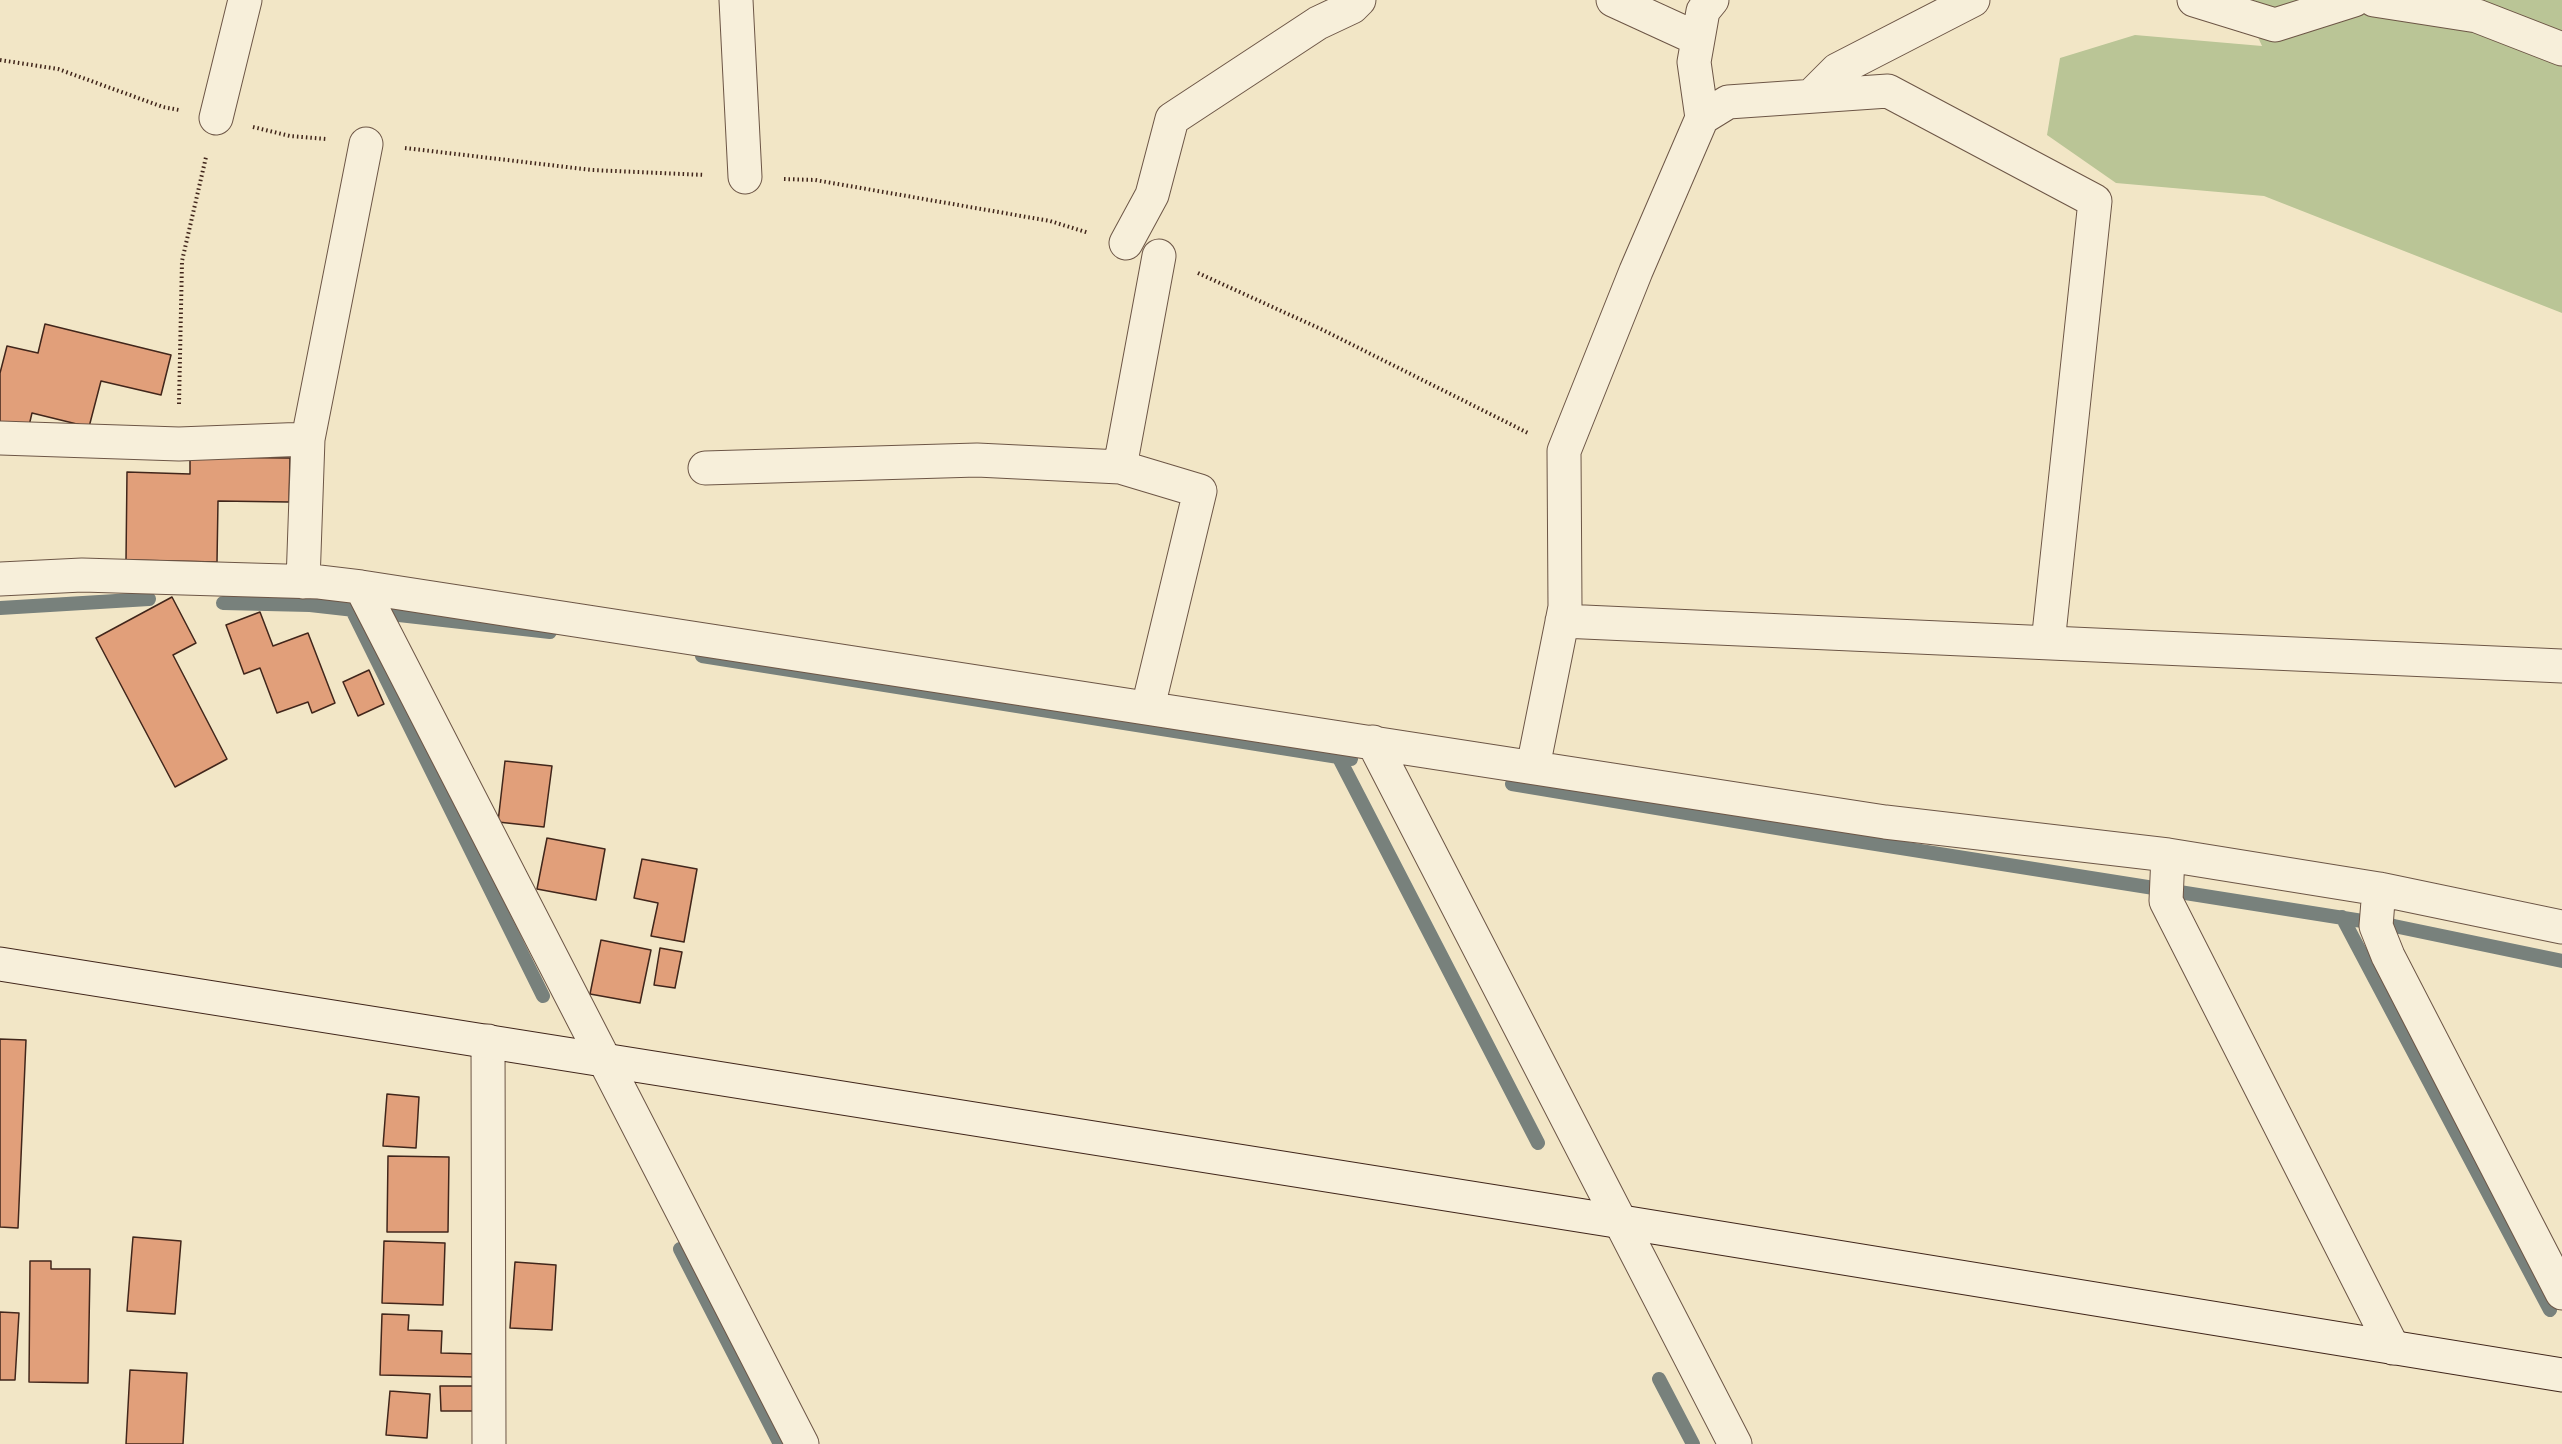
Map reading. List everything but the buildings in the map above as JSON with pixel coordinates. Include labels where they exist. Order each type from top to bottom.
[{"type":"street","points":[[216,118],[245,0]]},
{"type":"street","points":[[736,0],[744,177]]},
{"type":"street","points":[[1126,243],[1152,195],[1172,119],[1318,23],[1352,7],[1359,0]]},
{"type":"street","points":[[1613,0],[1698,39]]},
{"type":"street","points":[[1533,767],[1565,607],[1564,451],[1636,271],[1702,118],[1694,62],[1703,11],[1712,0]]},
{"type":"street","points":[[1811,96],[1837,70],[1973,0]]},
{"type":"street","points":[[2194,0],[2275,25],[2354,0]]},
{"type":"street","points":[[2374,0],[2477,16],[2562,49]]},
{"type":"street","points":[[1702,118],[1728,102],[1888,91],[2095,201],[2048,643]]},
{"type":"street","points":[[303,582],[309,439],[366,144]]},
{"type":"street","points":[[1120,467],[1159,256]]},
{"type":"street","points":[[0,438],[179,444],[309,439]]},
{"type":"street","points":[[705,468],[977,460],[1120,467],[1200,491],[1148,707]]},
{"type":"street","points":[[0,579],[82,574],[303,582],[371,605],[1148,707],[1885,822],[2167,878],[2378,908],[2562,927]]},
{"type":"street","points":[[371,605],[802,1444]]},
{"type":"street","points":[[1562,621],[2562,666]]},
{"type":"street","points":[[1373,742],[1735,1444]]},
{"type":"street","points":[[2167,878],[2393,1348]]},
{"type":"street","points":[[2378,908],[2388,956],[2562,1293]]},
{"type":"street","points":[[0,964],[1622,1222],[2562,1375]]},
{"type":"street","points":[[488,1041],[489,1444]]},
{"type":"path","points":[[0,60],[58,69],[163,107],[290,135],[592,170],[816,180],[1050,221],[1126,243]]},
{"type":"path","points":[[179,444],[182,261],[196,191],[216,118]]},
{"type":"path","points":[[1159,256],[1323,330],[1564,451]]},
{"type":"green space","points":[[2241,0],[2562,0],[2562,313],[2264,196],[2116,183],[2047,135],[2060,58],[2135,35],[2262,46]]},
{"type":"waterway","points":[[0,608],[149,599]]},
{"type":"waterway","points":[[223,603],[310,605],[550,632]]},
{"type":"waterway","points":[[352,610],[543,996]]},
{"type":"waterway","points":[[702,656],[1351,759]]},
{"type":"waterway","points":[[1339,758],[1538,1143]]},
{"type":"waterway","points":[[1512,784],[2394,926],[2562,961]]},
{"type":"waterway","points":[[2342,917],[2550,1310]]},
{"type":"waterway","points":[[680,1249],[780,1444]]},
{"type":"waterway","points":[[1659,1379],[1693,1444]]}]
